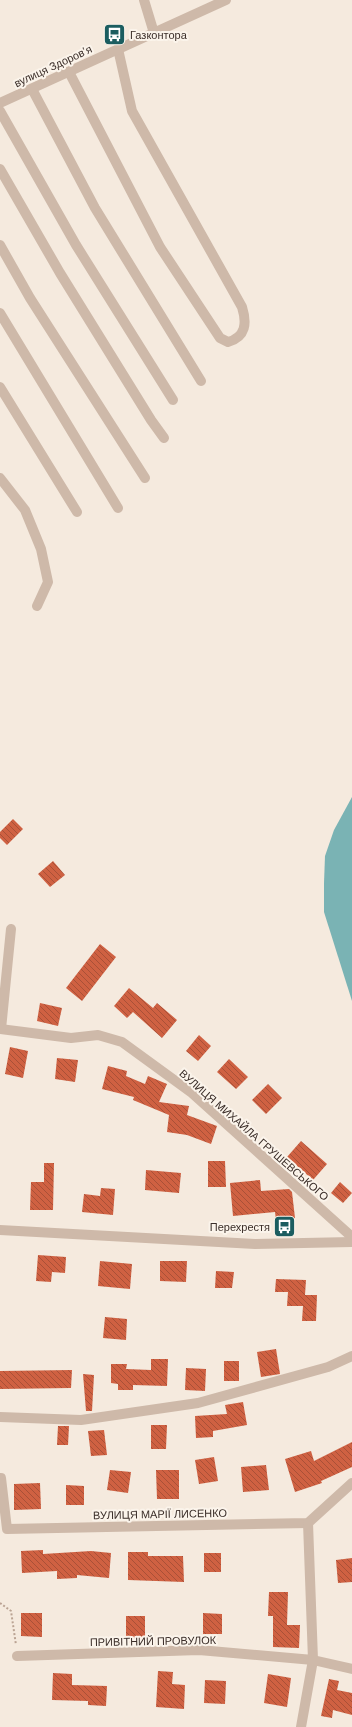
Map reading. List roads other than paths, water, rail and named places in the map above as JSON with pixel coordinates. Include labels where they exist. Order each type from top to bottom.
[{"type":"street","points":[[144,0],[154,33]]},
{"type":"street","name":"вулиця Здоровʼя","points":[[0,103],[226,0]]},
{"type":"street","points":[[69,72],[160,247],[220,338],[228,342],[235,340],[242,334],[245,317],[242,307],[132,111],[118,49]]},
{"type":"street","points":[[32,89],[95,208],[201,381]]},
{"type":"street","points":[[0,112],[76,245],[172,400]]},
{"type":"street","points":[[0,169],[60,274],[151,420],[164,438]]},
{"type":"street","points":[[0,245],[30,298],[145,478]]},
{"type":"street","points":[[0,313],[118,508]]},
{"type":"street","points":[[0,387],[77,512]]},
{"type":"street","points":[[0,478],[25,510],[41,549],[48,582],[37,606]]},
{"type":"street","points":[[1,1029],[11,929]]},
{"type":"street","name":"ВУЛИЦЯ МИХАЙЛА ГРУШЕВСЬКОГО","points":[[1,1029],[71,1038],[98,1035],[122,1042],[192,1093],[352,1237]]},
{"type":"street","points":[[0,1230],[255,1244],[352,1242]]},
{"type":"street","points":[[0,1417],[82,1420],[198,1403],[328,1367],[352,1356]]},
{"type":"street","name":"ВУЛИЦЯ МАРІЇ ЛИСЕНКО","points":[[0,1478],[7,1529],[308,1523]]},
{"type":"street","points":[[302,1727],[313,1660],[308,1523],[352,1483]]},
{"type":"street","name":"ПРИВІТНИЙ ПРОВУЛОК","points":[[17,1656],[199,1650],[313,1660],[352,1669]]},
{"type":"water","points":[[352,797],[352,1001],[324,912],[324,883],[325,856],[334,830]]},
{"type":"place","name":"Газконтора","points":[[115,35]]},
{"type":"place","name":"Перехрестя","points":[[285,1227]]}]
